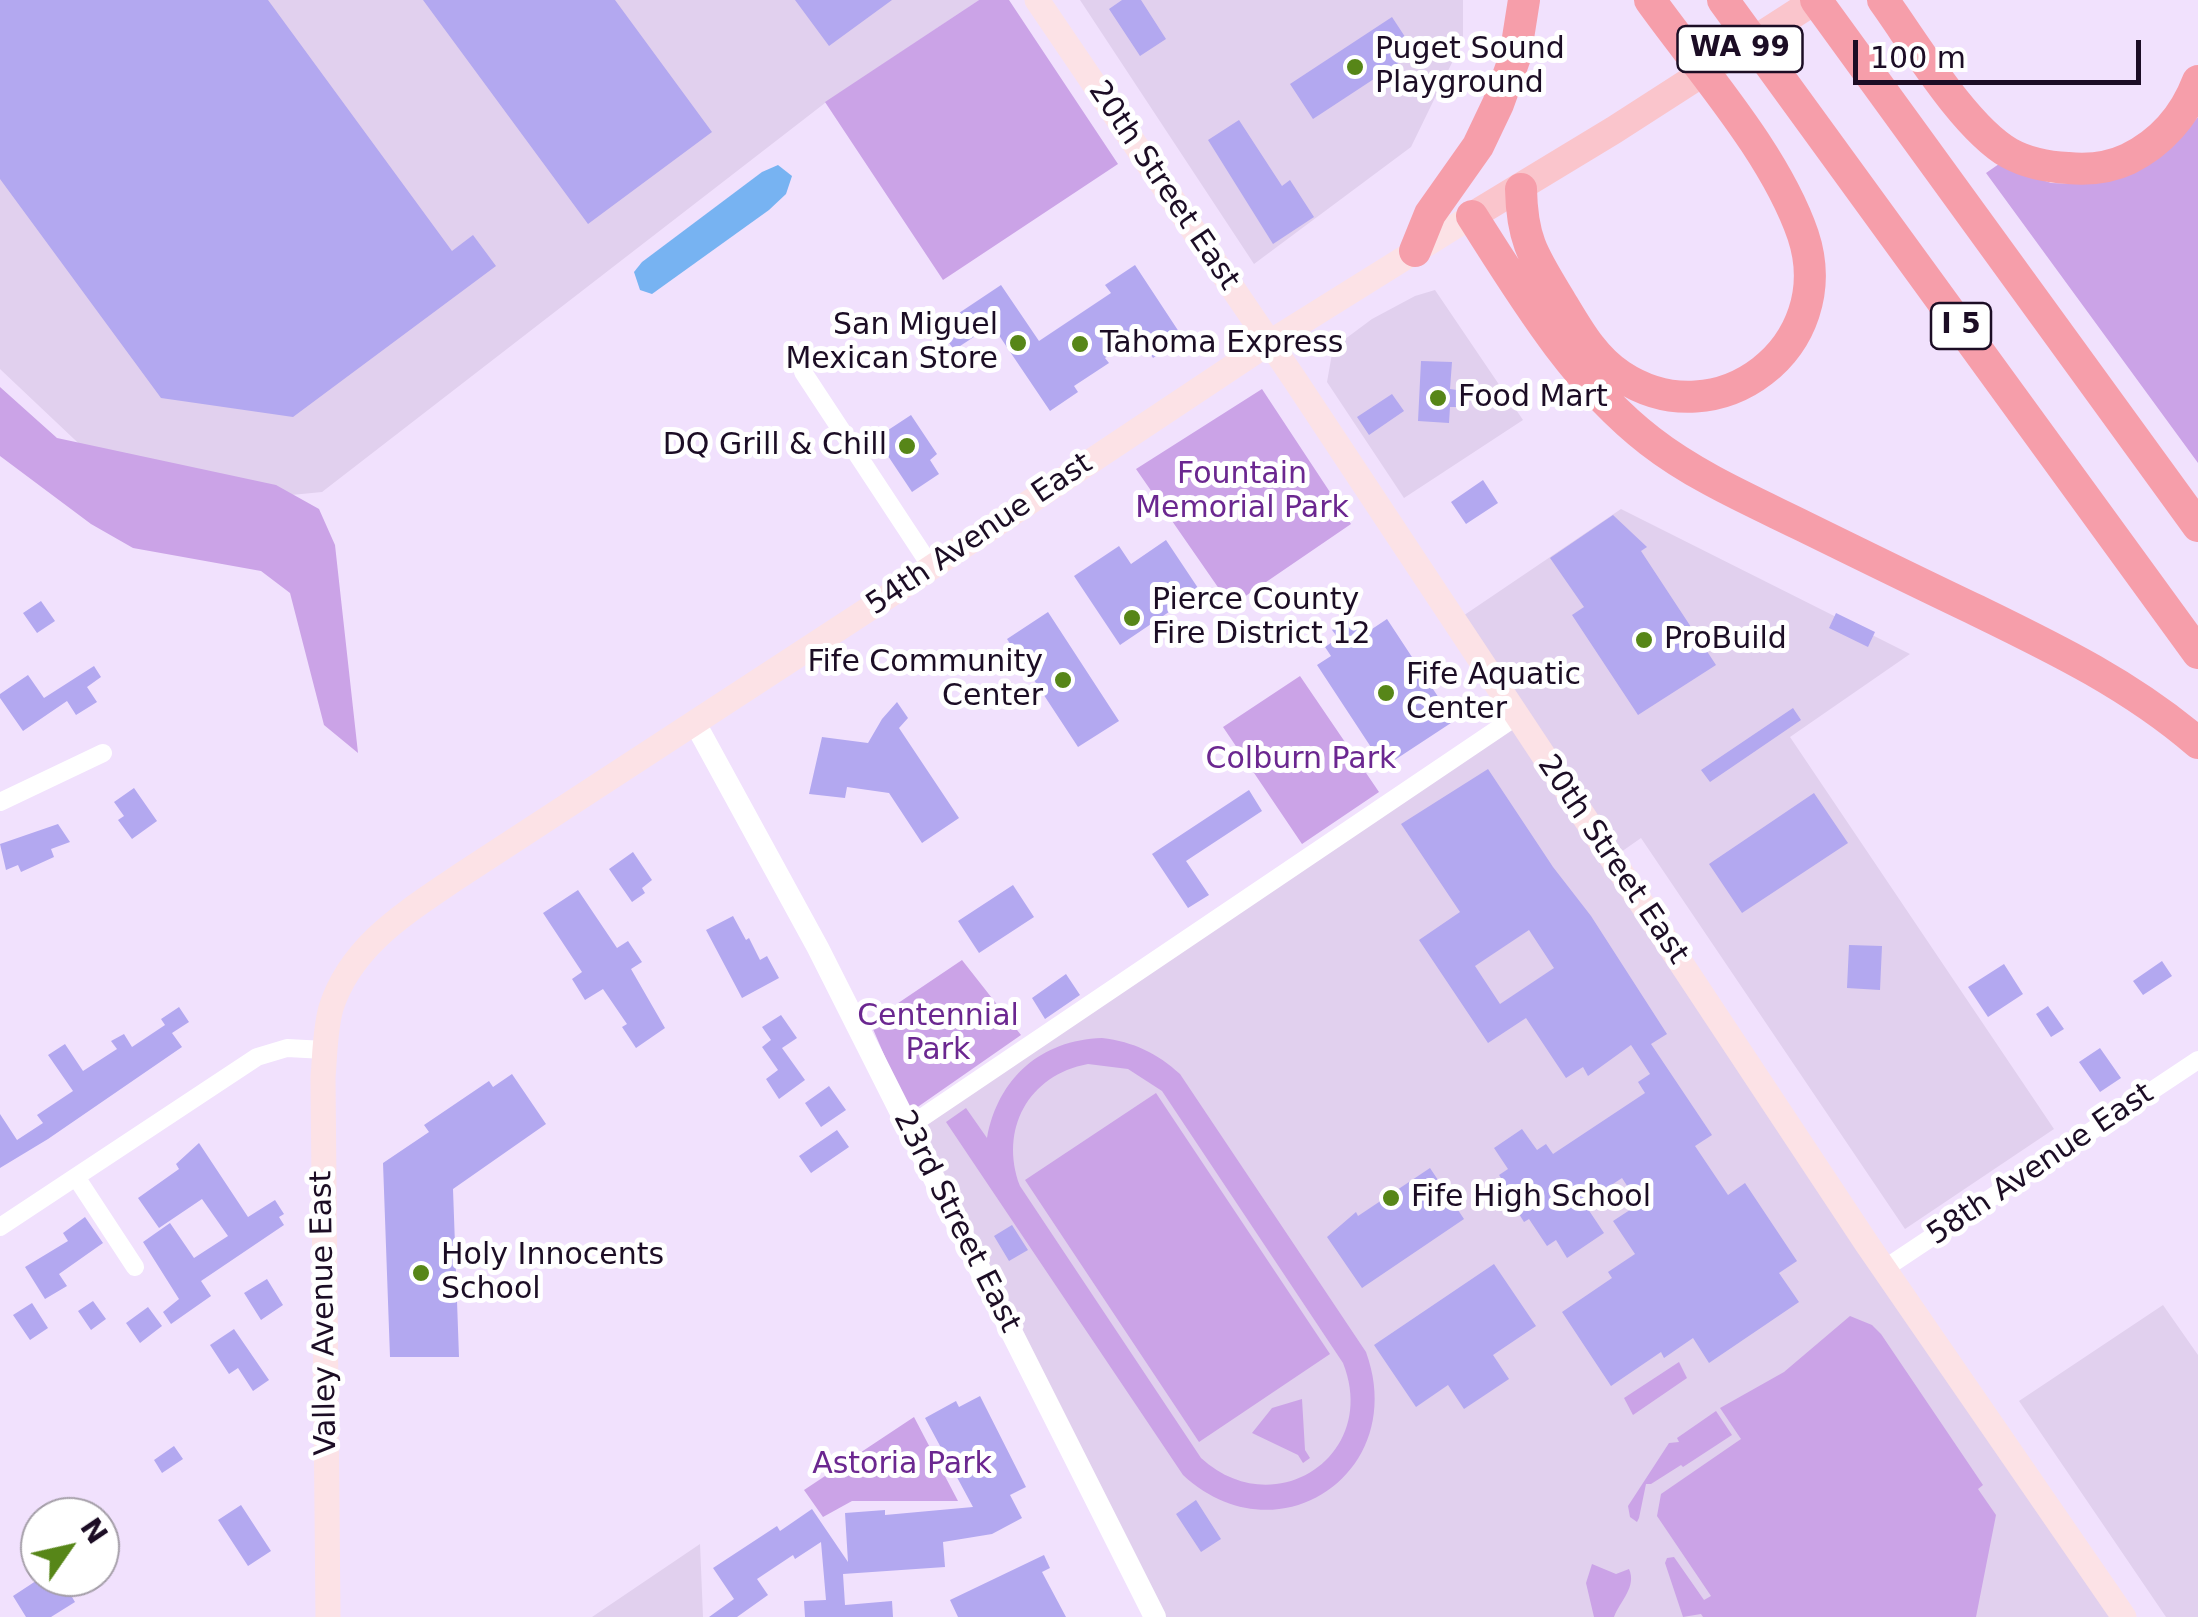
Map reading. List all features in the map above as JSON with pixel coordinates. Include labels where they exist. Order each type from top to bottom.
[{"type":"highway","points":[[1415,251],[1430,214],[1478,146],[1498,104],[1515,57],[1524,0]]},
{"type":"highway","points":[[1520,188],[1521,221],[1528,246],[1586,342],[1623,378],[1667,394],[1714,393],[1756,376],[1792,340],[1810,296],[1808,258],[1796,216],[1730,109],[1650,0]]},
{"type":"highway","name":"I 5","points":[[1722,0],[2198,652]]},
{"type":"highway","name":"I 5","points":[[1816,0],[2198,526]]},
{"type":"highway","points":[[1882,0],[1980,129],[2007,152],[2038,164],[2088,169],[2123,161],[2157,141],[2173,124],[2198,82]]},
{"type":"highway","points":[[1472,216],[1525,300],[1566,354],[1614,409],[1650,441],[1692,469],[1764,507],[2069,655],[2135,695],[2198,743]]},
{"type":"main road","name":"20th Street East","points":[[1038,0],[1270,342],[1884,1269],[2124,1617]]},
{"type":"main road","name":"54th Avenue East","points":[[330,1010],[359,955],[394,922],[458,877],[1270,342],[1816,0]]},
{"type":"main road","name":"Valley Avenue East","points":[[328,1617],[325,1050],[330,1010]]},
{"type":"street","points":[[804,372],[932,568]]},
{"type":"street","points":[[908,1127],[1517,716]]},
{"type":"street","name":"23rd Street East","points":[[695,724],[800,913],[1155,1617]]},
{"type":"street","points":[[3,796],[103,753]]},
{"type":"street","points":[[0,1227],[256,1057],[287,1048],[325,1050]]},
{"type":"street","name":"58th Avenue East","points":[[1884,1269],[2198,1060]]},
{"type":"street","points":[[76,1177],[135,1267]]},
{"type":"shaded area","points":[[0,0],[979,0],[825,103],[322,492],[148,509],[0,369]]},
{"type":"shaded area","points":[[1080,0],[1463,0],[1463,40],[1411,147],[1254,264]]},
{"type":"shaded area","points":[[1435,290],[1523,420],[1404,498],[1327,382],[1333,348],[1372,319]]},
{"type":"shaded area","name":"Fife High School","points":[[1621,509],[1910,654],[1790,737],[2054,1129],[1905,1229],[1641,838],[1611,859],[2124,1617],[1155,1617],[908,1127],[1516,716],[1454,622]]},
{"type":"shaded area","points":[[2163,1305],[2198,1355],[2198,1617],[2166,1617],[2019,1401]]},
{"type":"shaded area","points":[[700,1544],[703,1617],[592,1617]]},
{"type":"green space","points":[[979,0],[1009,0],[1118,164],[943,280],[825,102]]},
{"type":"green space","points":[[2198,117],[2198,463],[1986,173],[1999,164],[2051,183],[2078,184],[2170,149]]},
{"type":"green space","points":[[0,387],[57,438],[276,485],[319,509],[335,545],[358,753],[324,725],[290,593],[261,571],[133,548],[91,524],[0,456]]},
{"type":"green space","name":"Fountain Memorial Park","points":[[1262,389],[1351,524],[1231,606],[1136,469]]},
{"type":"green space","name":"Colburn Park","points":[[1300,676],[1379,792],[1302,844],[1223,727]]},
{"type":"green space","name":"Centennial Park","points":[[962,960],[1021,1035],[909,1113],[870,1022]]},
{"type":"green space","points":[[1080,1040],[1124,1042],[1154,1054],[1180,1074],[1366,1352],[1375,1396],[1369,1434],[1352,1467],[1326,1492],[1294,1506],[1257,1510],[1220,1500],[1183,1475],[946,1122],[966,1108],[987,1138],[1001,1097],[1026,1066],[1060,1046]],"holes":[[[1088,1064],[1128,1069],[1162,1091],[1343,1363],[1351,1397],[1347,1426],[1334,1452],[1313,1470],[1288,1482],[1259,1484],[1230,1477],[1201,1458],[1020,1186],[1014,1165],[1016,1126],[1035,1093],[1067,1070]]]},
{"type":"green space","points":[[1156,1093],[1330,1354],[1199,1442],[1025,1180]]},
{"type":"green space","points":[[1850,1316],[1872,1325],[1881,1334],[1983,1485],[1978,1489],[1996,1515],[1976,1617],[1683,1617],[1665,1563],[1667,1558],[1674,1557],[1704,1600],[1711,1596],[1657,1516],[1661,1494],[1741,1439],[1720,1408],[1784,1372]]},
{"type":"green space","points":[[1679,1362],[1687,1378],[1633,1415],[1624,1398]]},
{"type":"green space","points":[[1302,1399],[1305,1450],[1310,1458],[1303,1463],[1298,1455],[1252,1433],[1272,1408]]},
{"type":"green space","points":[[1716,1411],[1732,1435],[1683,1467],[1646,1484],[1637,1522],[1630,1517],[1628,1506],[1669,1443],[1679,1442],[1677,1438]]},
{"type":"green space","name":"Astoria Park","points":[[914,1417],[958,1501],[852,1501],[823,1517],[804,1490]]},
{"type":"green space","points":[[1592,1564],[1616,1574],[1629,1569],[1631,1582],[1614,1617],[1594,1617],[1586,1583]]},
{"type":"water","points":[[778,165],[792,176],[786,194],[769,210],[652,294],[640,290],[634,272],[642,262],[762,172]]},
{"type":"building","points":[[0,0],[268,0],[452,251],[473,235],[496,266],[293,417],[161,398],[0,179]]},
{"type":"building","points":[[423,0],[615,0],[712,132],[588,224]]},
{"type":"building","points":[[795,0],[892,0],[829,46]]},
{"type":"building","points":[[1122,0],[1141,0],[1166,39],[1140,56],[1109,9]]},
{"type":"building","name":"Puget Sound Playground","points":[[1392,17],[1415,52],[1313,119],[1290,84]]},
{"type":"building","points":[[1239,120],[1282,186],[1290,180],[1314,217],[1273,244],[1208,140]]},
{"type":"building","points":[[1135,265],[1183,338],[1153,358],[1138,336],[1105,358],[1109,363],[1074,386],[1078,392],[1050,411],[992,325],[954,350],[938,327],[1001,285],[1039,341],[1111,293],[1105,285]]},
{"type":"building","name":"Food Mart","points":[[1421,361],[1452,362],[1450,389],[1457,390],[1456,407],[1450,407],[1449,423],[1418,421]]},
{"type":"building","points":[[1392,394],[1404,411],[1369,435],[1357,417]]},
{"type":"building","name":"DQ Grill & Chill","points":[[911,415],[937,454],[930,460],[939,474],[912,492],[876,438]]},
{"type":"building","points":[[1483,480],[1498,503],[1466,524],[1451,502]]},
{"type":"building","name":"ProBuild","points":[[1613,515],[1647,547],[1641,551],[1716,665],[1638,715],[1572,615],[1584,607],[1550,558]]},
{"type":"building","name":"Pierce County Fire District 12","points":[[1166,540],[1200,591],[1120,645],[1074,576],[1119,546],[1131,564]]},
{"type":"building","points":[[41,601],[55,621],[37,633],[23,613]]},
{"type":"building","name":"Fife Community Center","points":[[1048,612],[1119,721],[1078,747],[1007,639]]},
{"type":"building","points":[[1836,613],[1875,632],[1868,647],[1829,628]]},
{"type":"building","name":"Fife Aquatic Center","points":[[1366,619],[1372,629],[1387,619],[1454,721],[1384,767],[1317,665],[1331,656],[1325,647],[1338,638],[1332,630],[1348,620],[1353,628]]},
{"type":"building","points":[[94,666],[101,677],[87,687],[97,702],[76,715],[67,701],[23,731],[0,698],[0,694],[28,675],[44,698]]},
{"type":"building","points":[[897,702],[908,718],[899,728],[959,818],[922,843],[889,793],[847,787],[845,798],[809,794],[822,737],[868,743]]},
{"type":"building","points":[[1793,708],[1801,720],[1710,782],[1701,770]]},
{"type":"building","points":[[1488,769],[1553,867],[1591,916],[1667,1034],[1651,1044],[1712,1135],[1695,1146],[1728,1195],[1745,1183],[1797,1261],[1779,1273],[1799,1302],[1709,1363],[1693,1338],[1664,1358],[1661,1352],[1611,1386],[1562,1312],[1612,1278],[1608,1272],[1635,1254],[1613,1221],[1639,1204],[1622,1178],[1584,1203],[1604,1233],[1567,1258],[1556,1240],[1547,1246],[1529,1219],[1524,1222],[1514,1206],[1518,1203],[1499,1175],[1508,1169],[1494,1148],[1522,1129],[1537,1150],[1546,1144],[1553,1154],[1645,1093],[1638,1082],[1650,1074],[1631,1045],[1588,1076],[1583,1067],[1566,1078],[1526,1018],[1488,1043],[1419,940],[1460,912],[1401,824]],"holes":[[[1529,930],[1554,968],[1500,1004],[1475,966]]]},
{"type":"building","points":[[134,788],[157,821],[132,839],[118,820],[124,816],[114,802]]},
{"type":"building","points":[[1249,790],[1262,811],[1186,861],[1209,895],[1188,908],[1152,854]]},
{"type":"building","points":[[1814,793],[1848,843],[1742,913],[1709,864]]},
{"type":"building","points":[[58,824],[70,842],[51,849],[54,857],[21,872],[18,865],[6,870],[0,844]]},
{"type":"building","points":[[633,852],[652,880],[642,888],[645,893],[632,902],[609,869]]},
{"type":"building","points":[[1013,885],[1034,917],[979,953],[958,921]]},
{"type":"building","points":[[578,890],[617,948],[628,941],[642,962],[631,969],[665,1028],[636,1048],[622,1027],[627,1024],[603,989],[585,1000],[572,979],[582,972],[543,913]]},
{"type":"building","points":[[733,916],[760,960],[767,956],[779,978],[742,998],[706,930]]},
{"type":"building","points":[[1849,945],[1882,946],[1880,990],[1847,988]]},
{"type":"building","points":[[2162,961],[2172,976],[2143,995],[2133,981]]},
{"type":"building","points":[[2004,964],[2023,994],[1988,1017],[1968,987]]},
{"type":"building","points":[[1066,974],[1080,995],[1045,1019],[1032,998]]},
{"type":"building","points":[[2048,1006],[2064,1029],[2051,1037],[2036,1014]]},
{"type":"building","points":[[179,1007],[189,1022],[172,1033],[182,1047],[0,1168],[0,1114],[17,1140],[43,1123],[37,1115],[73,1091],[48,1055],[65,1044],[83,1071],[117,1049],[111,1041],[124,1034],[132,1047],[165,1025],[161,1019]]},
{"type":"building","points":[[781,1015],[797,1038],[782,1048],[805,1080],[779,1099],[766,1079],[778,1070],[762,1047],[771,1040],[762,1027]]},
{"type":"building","points":[[2100,1048],[2121,1078],[2100,1092],[2079,1062]]},
{"type":"building","name":"Holy Innocents School","points":[[512,1074],[546,1124],[453,1189],[459,1357],[390,1357],[383,1163],[429,1132],[424,1125],[489,1081],[493,1087]]},
{"type":"building","points":[[829,1086],[846,1110],[821,1127],[805,1103]]},
{"type":"building","points":[[837,1130],[849,1147],[811,1173],[799,1156]]},
{"type":"building","points":[[199,1143],[248,1217],[275,1200],[284,1214],[279,1217],[284,1225],[201,1281],[211,1296],[171,1324],[163,1312],[179,1299],[143,1242],[170,1223],[194,1258],[228,1236],[202,1199],[159,1228],[138,1198],[179,1169],[176,1164]]},
{"type":"building","points":[[1430,1168],[1464,1219],[1362,1288],[1327,1237],[1356,1212],[1358,1216]]},
{"type":"building","points":[[85,1217],[103,1243],[59,1274],[67,1286],[45,1299],[25,1267],[68,1241],[63,1233]]},
{"type":"building","points":[[1012,1225],[1028,1250],[1009,1261],[994,1236]]},
{"type":"building","points":[[1494,1264],[1536,1326],[1493,1355],[1509,1379],[1464,1409],[1448,1385],[1416,1407],[1374,1345]]},
{"type":"building","points":[[267,1279],[283,1305],[261,1320],[244,1293]]},
{"type":"building","points":[[93,1301],[106,1319],[91,1330],[78,1311]]},
{"type":"building","points":[[32,1303],[48,1328],[30,1340],[13,1315]]},
{"type":"building","points":[[148,1307],[162,1326],[140,1343],[126,1323]]},
{"type":"building","points":[[234,1329],[269,1380],[253,1391],[238,1368],[229,1374],[210,1345]]},
{"type":"building","points":[[980,1396],[1026,1487],[1010,1495],[1022,1518],[992,1534],[943,1542],[945,1567],[843,1574],[845,1605],[892,1601],[893,1617],[805,1617],[804,1601],[826,1600],[821,1542],[757,1579],[768,1595],[737,1617],[709,1617],[734,1599],[713,1568],[777,1526],[780,1531],[812,1509],[848,1562],[845,1513],[885,1510],[885,1515],[973,1507],[925,1418],[956,1401],[959,1407]]},
{"type":"building","points":[[174,1446],[183,1459],[162,1473],[154,1460]]},
{"type":"building","points":[[1196,1500],[1221,1539],[1201,1552],[1176,1514]]},
{"type":"building","points":[[241,1505],[271,1551],[248,1566],[218,1520]]},
{"type":"building","points":[[1044,1555],[1050,1568],[1042,1572],[1066,1617],[958,1617],[950,1600]]},
{"type":"building","points":[[20,1591],[20,1597],[72,1597],[75,1602],[51,1617],[26,1617],[13,1596]]},
{"type":"place","name":"Puget Sound Playground","points":[[1355,67]]},
{"type":"place","name":"San Miguel Mexican Store","points":[[1018,343]]},
{"type":"place","name":"Tahoma Express","points":[[1080,344]]},
{"type":"place","name":"Food Mart","points":[[1438,398]]},
{"type":"place","name":"DQ Grill & Chill","points":[[907,446]]},
{"type":"place","name":"Pierce County Fire District 12","points":[[1132,618]]},
{"type":"place","name":"ProBuild","points":[[1644,640]]},
{"type":"place","name":"Fife Community Center","points":[[1063,680]]},
{"type":"place","name":"Fife Aquatic Center","points":[[1386,693]]},
{"type":"place","name":"Fife High School","points":[[1391,1198]]},
{"type":"place","name":"Holy Innocents School","points":[[421,1273]]}]
